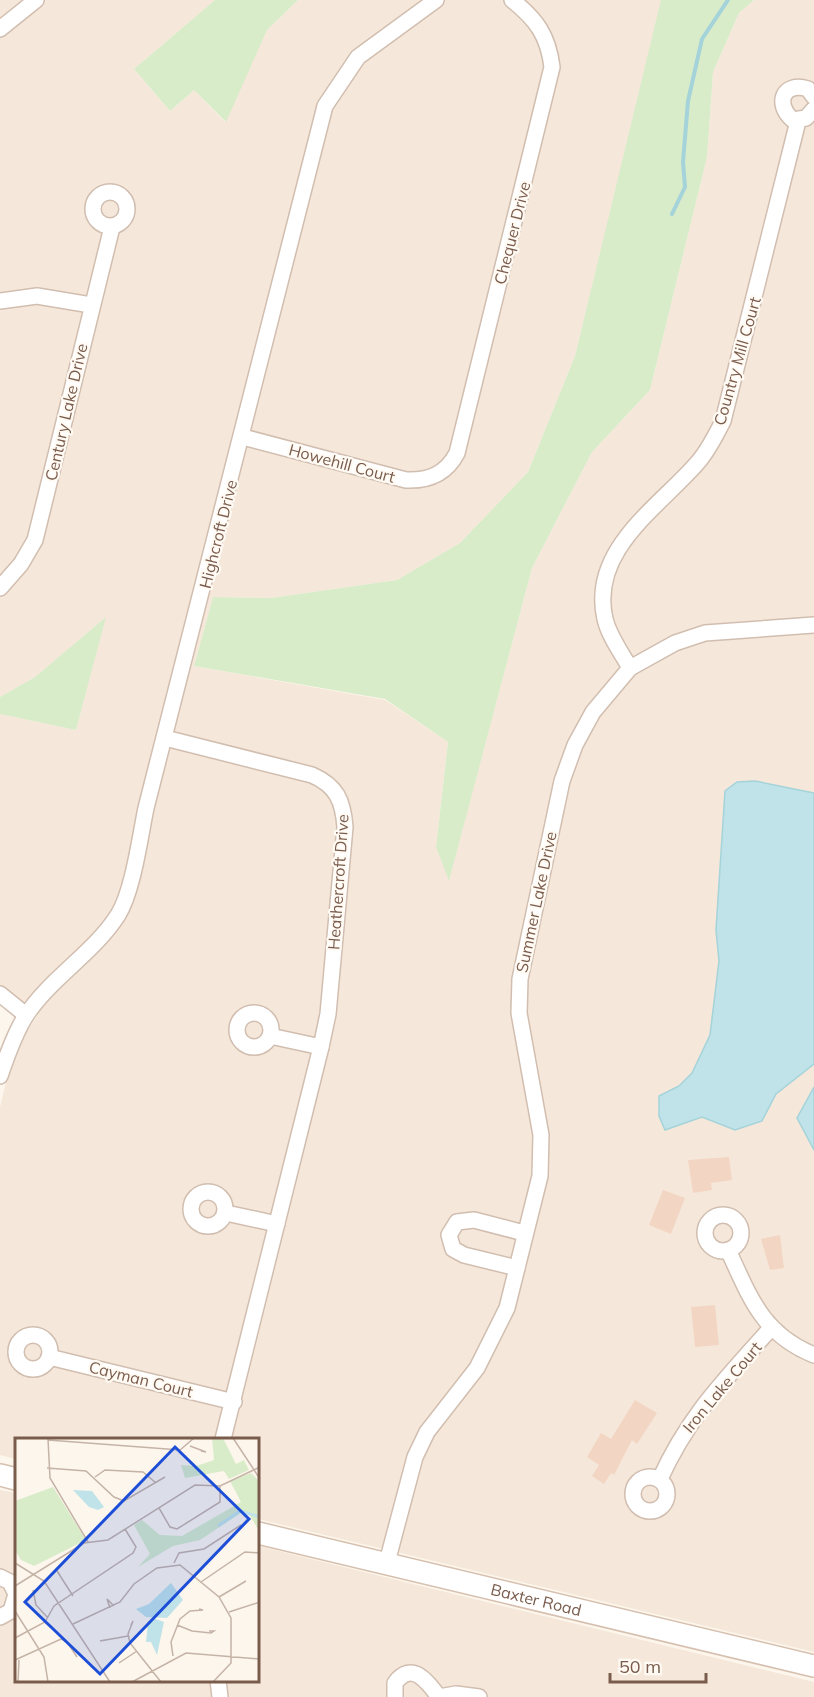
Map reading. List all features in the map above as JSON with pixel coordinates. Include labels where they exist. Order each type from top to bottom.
[{"type":"main road","points":[[0,1475],[15,1479]]},
{"type":"main road","name":"Baxter Road","points":[[260,1534],[386,1566],[814,1666]]},
{"type":"street","points":[[0,29],[36,0]]},
{"type":"street","name":"Highcroft Drive","points":[[0,1076],[11,1043],[26,1015],[100,940],[120,913],[128,891],[326,106],[358,57],[436,0]]},
{"type":"street","name":"Chequer Drive","points":[[441,473],[457,453],[552,67],[550,47],[541,28],[533,17],[512,0]]},
{"type":"street","points":[[814,97],[808,89],[801,86],[793,87],[784,96],[783,108],[793,120],[798,121],[806,118],[814,109]]},
{"type":"street","name":"Country Mill Court","points":[[630,668],[605,619],[604,580],[610,562],[624,540],[699,461],[723,421],[798,121]]},
{"type":"street","name":"Century Lake Drive","points":[[0,588],[21,564],[34,540],[111,227]]},
{"type":"street","points":[[0,300],[38,296],[91,305]]},
{"type":"street","name":"Howehill Court","points":[[243,437],[406,480],[420,481],[441,473]]},
{"type":"street","name":"Summer Lake Drive","points":[[386,1566],[415,1457],[427,1432],[463,1387],[488,1350],[507,1308],[540,1176],[541,1135],[519,1013],[523,958],[562,781],[575,745],[593,712],[630,668],[675,644],[705,633],[814,625]]},
{"type":"street","name":"Heathercroft Drive","points":[[165,738],[312,775],[325,781],[339,793],[345,827],[328,1014],[223,1438]]},
{"type":"street","points":[[0,994],[26,1015]]},
{"type":"street","points":[[270,1036],[321,1047]]},
{"type":"street","points":[[226,1213],[277,1224]]},
{"type":"street","points":[[517,1268],[464,1255],[453,1249],[449,1235],[457,1222],[474,1220],[524,1233]]},
{"type":"street","points":[[728,1250],[755,1308],[771,1328],[793,1345],[814,1355]]},
{"type":"street","name":"Iron Lake Court","points":[[660,1479],[676,1444],[689,1423],[771,1328]]},
{"type":"street","name":"Cayman Court","points":[[49,1357],[234,1402]]},
{"type":"street","points":[[0,1576],[14,1588],[15,1594]]},
{"type":"street","points":[[395,1697],[395,1683],[404,1674],[412,1672],[424,1677],[439,1697],[456,1694],[479,1697]]},
{"type":"street","points":[[218,1682],[220,1697]]},
{"type":"shaded area","points":[[0,0],[215,0],[134,69],[170,111],[194,90],[225,122],[267,30],[298,0],[662,0],[575,356],[528,472],[460,543],[397,580],[271,598],[213,597],[194,666],[385,700],[448,742],[436,846],[449,880],[532,568],[592,452],[650,390],[707,157],[713,72],[739,13],[754,0],[814,0],[814,1652],[260,1519],[260,1438],[15,1438],[15,1459],[0,1455],[0,1107],[10,1065],[23,1037],[38,1015],[0,989],[0,714],[76,730],[105,618],[35,677],[0,697]]},
{"type":"shaded area","points":[[0,1490],[15,1493],[15,1682],[260,1682],[260,1546],[814,1682],[814,1697],[0,1697]]},
{"type":"green space","points":[[215,0],[298,0],[267,30],[226,122],[194,90],[170,111],[134,69]]},
{"type":"green space","points":[[661,0],[754,0],[739,13],[713,72],[707,157],[650,390],[592,452],[532,568],[449,881],[436,847],[448,742],[385,699],[194,666],[213,597],[271,598],[397,580],[460,543],[528,472],[575,356]]},
{"type":"green space","points":[[106,617],[76,730],[0,714],[0,697],[35,677]]},
{"type":"water","points":[[755,781],[814,793],[814,1064],[776,1094],[762,1121],[735,1130],[702,1117],[665,1130],[659,1116],[659,1096],[679,1086],[692,1073],[710,1035],[719,961],[716,930],[725,791],[737,782]]},
{"type":"water","points":[[814,1087],[814,1150],[797,1118]]},
{"type":"building","points":[[729,1157],[732,1180],[711,1183],[712,1190],[693,1193],[688,1160]]},
{"type":"building","points":[[663,1190],[685,1198],[671,1234],[649,1225]]},
{"type":"building","points":[[780,1235],[784,1268],[770,1270],[761,1239]]},
{"type":"building","points":[[715,1305],[719,1345],[695,1347],[691,1307]]},
{"type":"building","points":[[635,1400],[657,1413],[637,1444],[632,1440],[614,1475],[611,1473],[604,1484],[592,1476],[599,1465],[587,1457],[601,1433],[611,1439]]},
{"type":"waterway","points":[[672,214],[685,187],[683,162],[688,101],[702,39],[728,0]]}]
